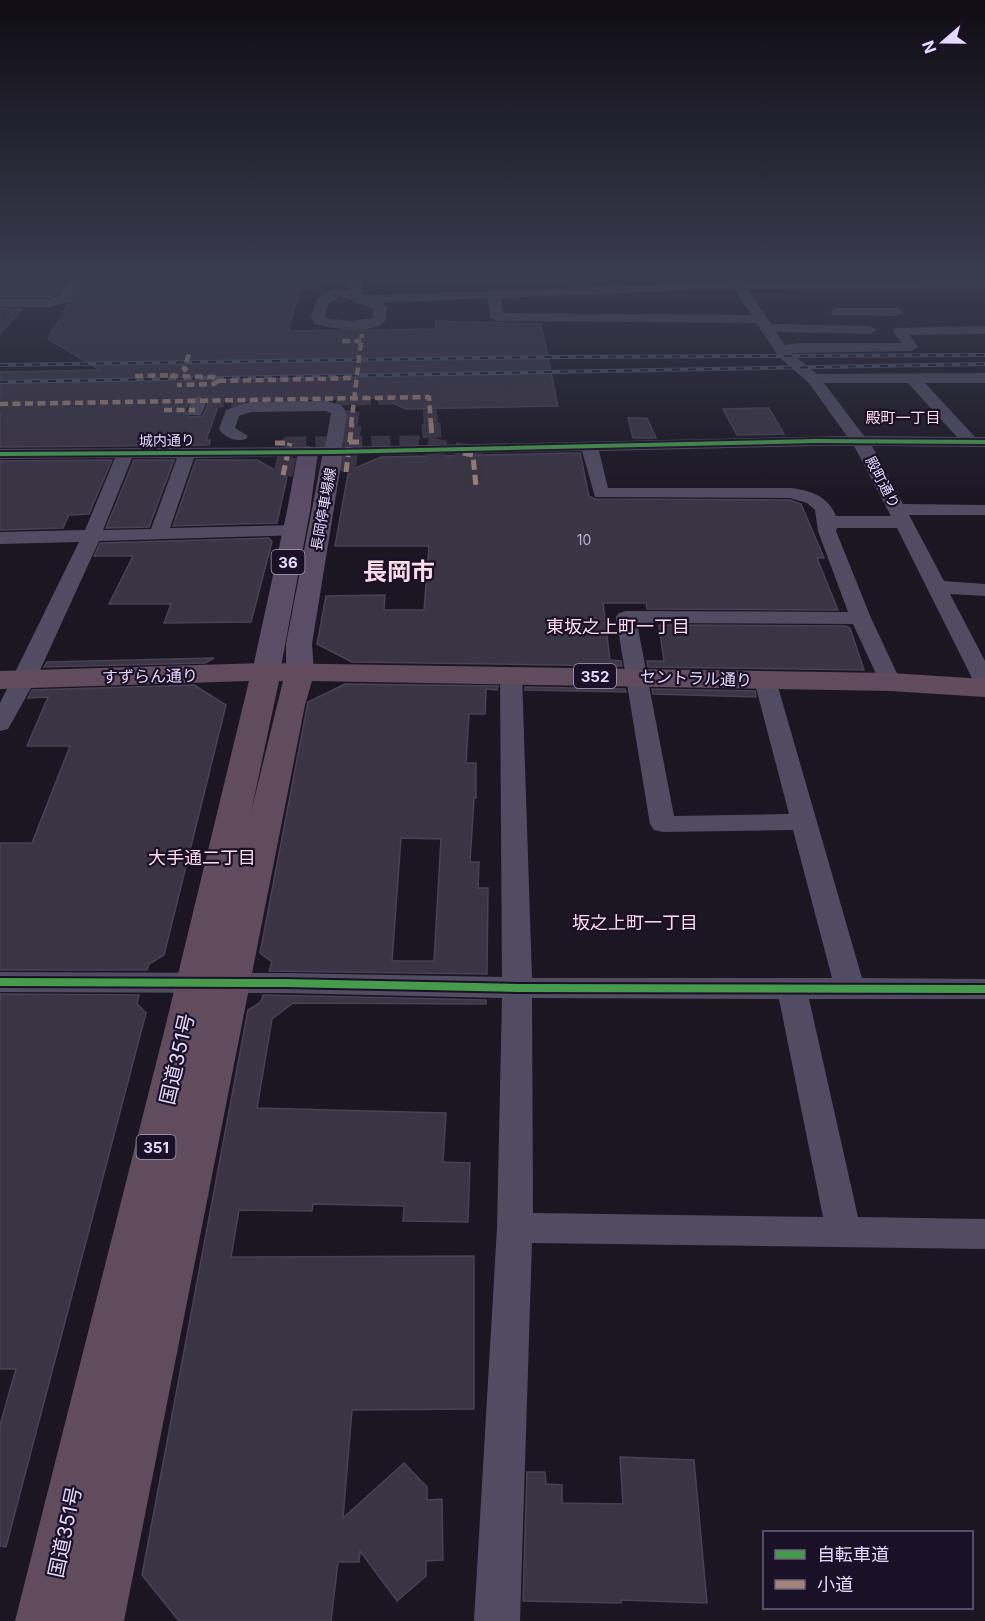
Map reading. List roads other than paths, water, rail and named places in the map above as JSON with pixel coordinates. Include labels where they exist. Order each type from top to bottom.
[{"type":"highway","name":"セントラル通り","points":[[283,672],[636,676],[890,682],[985,688]]},
{"type":"highway","name":"すずらん通り","points":[[12,680],[283,672]]},
{"type":"highway","name":"国道351号","points":[[95,1621],[213,982],[260,706],[283,672]]},
{"type":"highway","name":"国道351号","points":[[44,1621],[213,982]]},
{"type":"main road","name":"長岡停車場線","points":[[283,672],[294,531],[301,509],[304,467],[308,452]]},
{"type":"main road","name":"長岡停車場線","points":[[283,672],[299,644],[333,452]]},
{"type":"street","points":[[782,350],[795,348]]},
{"type":"street","name":"殿町通り","points":[[782,350],[813,379],[860,441],[901,515],[985,682]]},
{"type":"street","points":[[910,377],[977,441]]},
{"type":"street","points":[[813,379],[985,378]]},
{"type":"street","points":[[308,452],[309,442],[296,436],[222,434],[216,428],[221,411],[249,407],[326,406],[335,408],[339,413],[333,452]]},
{"type":"street","name":"城内通り","points":[[0,454],[333,452],[860,441],[977,441]]},
{"type":"street","points":[[589,446],[601,493],[804,494],[811,497],[821,505],[829,522],[827,531],[861,618],[890,682]]},
{"type":"street","points":[[159,533],[188,453]]},
{"type":"street","points":[[0,724],[12,680],[92,535],[125,454]]},
{"type":"street","points":[[829,522],[985,510]]},
{"type":"street","points":[[0,538],[294,531]]},
{"type":"street","points":[[936,587],[985,590]]},
{"type":"street","points":[[804,822],[663,824],[626,616],[861,618]]},
{"type":"street","points":[[496,1621],[515,1228],[517,988],[511,675]]},
{"type":"street","points":[[765,680],[850,989]]},
{"type":"street","points":[[0,982],[213,982],[792,990],[985,989]]},
{"type":"street","points":[[792,990],[844,1233]]},
{"type":"street","points":[[515,1228],[985,1234]]},
{"type":"tunnel","points":[[354,398],[360,348]]},
{"type":"tunnel","points":[[186,354],[194,354]]},
{"type":"tunnel","points":[[135,376],[181,375]]},
{"type":"tunnel","points":[[170,376],[216,377],[218,381]]},
{"type":"tunnel","points":[[218,381],[356,378]]},
{"type":"tunnel","points":[[205,384],[214,384],[218,381]]},
{"type":"tunnel","points":[[354,398],[429,397],[431,425]]},
{"type":"tunnel","points":[[0,404],[354,398]]},
{"type":"tunnel","points":[[351,425],[354,398]]},
{"type":"tunnel","points":[[349,446],[352,423]]},
{"type":"tunnel","points":[[431,423],[432,438]]},
{"type":"tunnel","points":[[349,446],[418,445],[473,455],[476,487]]},
{"type":"tunnel","points":[[283,475],[289,446],[349,446]]},
{"type":"tunnel","points":[[346,472],[349,446]]},
{"type":"railway","points":[[0,365],[551,357],[985,355]]},
{"type":"railway","points":[[0,382],[985,364]]},
{"type":"district","name":"殿町一丁目","points":[[903,417]]},
{"type":"district","name":"長岡市","points":[[399,571]]},
{"type":"district","name":"東坂之上町一丁目","points":[[618,626]]},
{"type":"district","name":"大手通二丁目","points":[[202,857]]},
{"type":"district","name":"坂之上町一丁目","points":[[635,922]]}]
